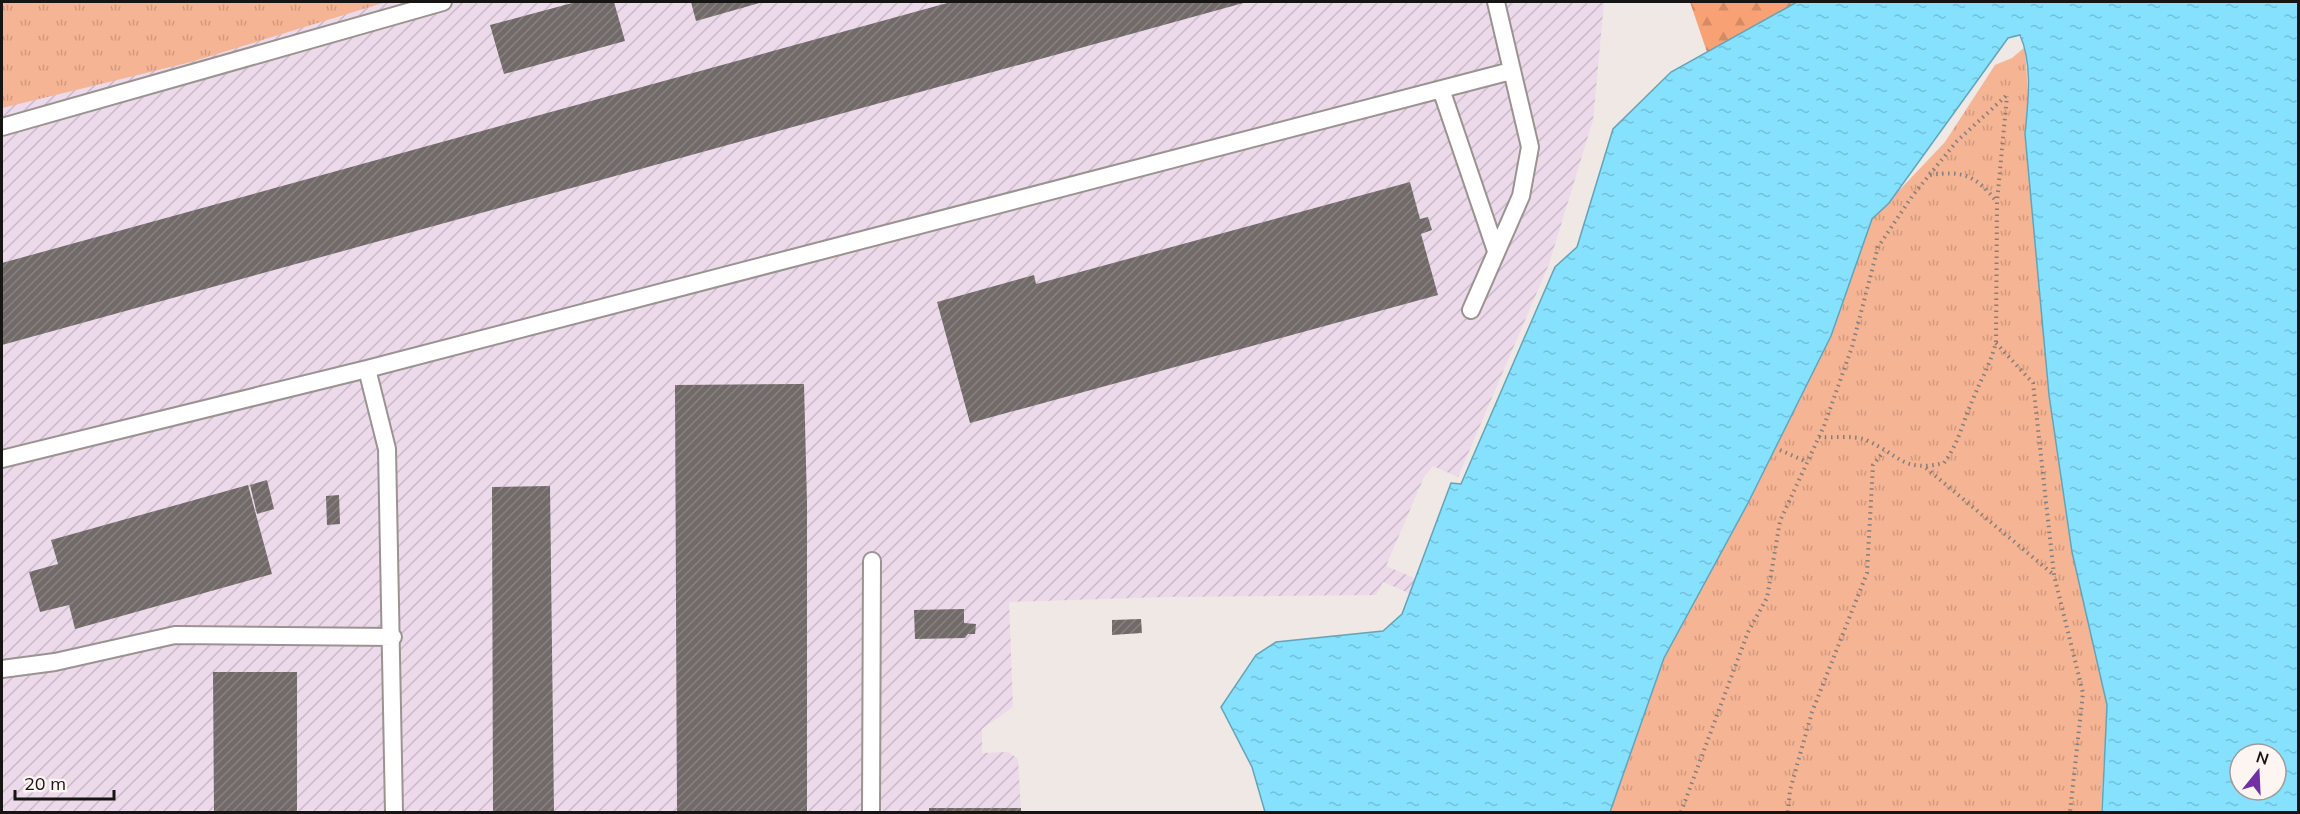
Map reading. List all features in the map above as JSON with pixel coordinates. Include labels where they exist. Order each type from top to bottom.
[{"type":"lane","points":[[2,127],[443,2]]},
{"type":"lane","points":[[1471,310],[1521,196],[1530,147],[1496,2]]},
{"type":"lane","points":[[2,459],[367,369],[1511,71]]},
{"type":"lane","points":[[1441,89],[1496,251]]},
{"type":"lane","points":[[367,369],[387,449],[393,637],[394,813]]},
{"type":"lane","points":[[871,813],[872,561]]},
{"type":"lane","points":[[2,669],[55,662],[175,635],[393,637]]},
{"type":"path","points":[[1682,813],[1748,632],[1767,598],[1780,521],[1819,437],[1852,347],[1878,247],[1888,228],[1957,141],[2007,95],[1997,202],[1996,342],[1991,362],[1973,399],[1956,447],[1944,463],[1926,467],[1904,463],[1864,439],[1819,437]]},
{"type":"path","points":[[1929,175],[1962,174],[1980,182],[1997,202]]},
{"type":"path","points":[[1996,342],[2033,384],[2054,575],[2083,693],[2070,813]]},
{"type":"path","points":[[1780,450],[1807,462]]},
{"type":"path","points":[[1788,813],[1790,790],[1812,712],[1867,573],[1873,465],[1884,451]]},
{"type":"path","points":[[1926,467],[2054,575]]},
{"type":"shaded area","points":[[2,2],[1604,2],[1593,120],[1549,264],[1458,477],[1433,466],[1424,477],[1386,566],[1417,579],[1411,594],[1383,582],[1376,595],[1167,597],[1009,602],[1013,707],[982,729],[982,753],[1008,752],[1018,759],[1021,812],[2,812]]},
{"type":"green space","points":[[2,2],[386,2],[191,62],[2,108]]},
{"type":"green space","points":[[1690,2],[1797,2],[1707,52]]},
{"type":"green space","points":[[2025,47],[2028,95],[2025,134],[2050,393],[2107,705],[2101,812],[1610,812],[1664,658],[1748,503],[1831,336],[1872,219],[1945,142],[1995,65],[2012,58]]},
{"type":"water","points":[[1797,2],[2298,2],[2298,812],[2102,812],[2107,705],[2072,552],[2049,395],[2025,134],[2028,97],[2027,58],[2020,35],[2008,38],[1889,203],[1872,219],[1831,336],[1748,503],[1664,658],[1610,812],[1265,812],[1252,767],[1221,707],[1256,655],[1276,642],[1383,631],[1402,614],[1451,483],[1461,484],[1555,267],[1577,247],[1613,129],[1671,72]]},
{"type":"building","points":[[576,2],[614,2],[625,41],[504,74],[490,25]]},
{"type":"building","points":[[691,2],[763,2],[696,21]]},
{"type":"building","points":[[951,2],[1247,2],[2,345],[2,263]]},
{"type":"building","points":[[1410,182],[1420,219],[1428,217],[1432,230],[1421,234],[1438,295],[970,423],[937,302],[1034,275],[1036,284]]},
{"type":"building","points":[[804,384],[807,503],[807,812],[677,812],[675,385]]},
{"type":"building","points":[[267,480],[274,509],[257,514],[250,485]]},
{"type":"building","points":[[248,485],[272,574],[75,629],[69,605],[40,612],[29,572],[58,564],[51,540]]},
{"type":"building","points":[[550,486],[554,812],[493,812],[492,487]]},
{"type":"building","points":[[339,495],[340,524],[327,525],[326,496]]},
{"type":"building","points":[[964,609],[964,623],[976,624],[975,634],[968,634],[965,638],[915,639],[914,610]]},
{"type":"building","points":[[1141,619],[1142,633],[1112,635],[1112,620]]},
{"type":"building","points":[[213,672],[297,672],[297,812],[214,812]]},
{"type":"building","points":[[929,808],[1021,808],[1021,812],[929,812]]}]
